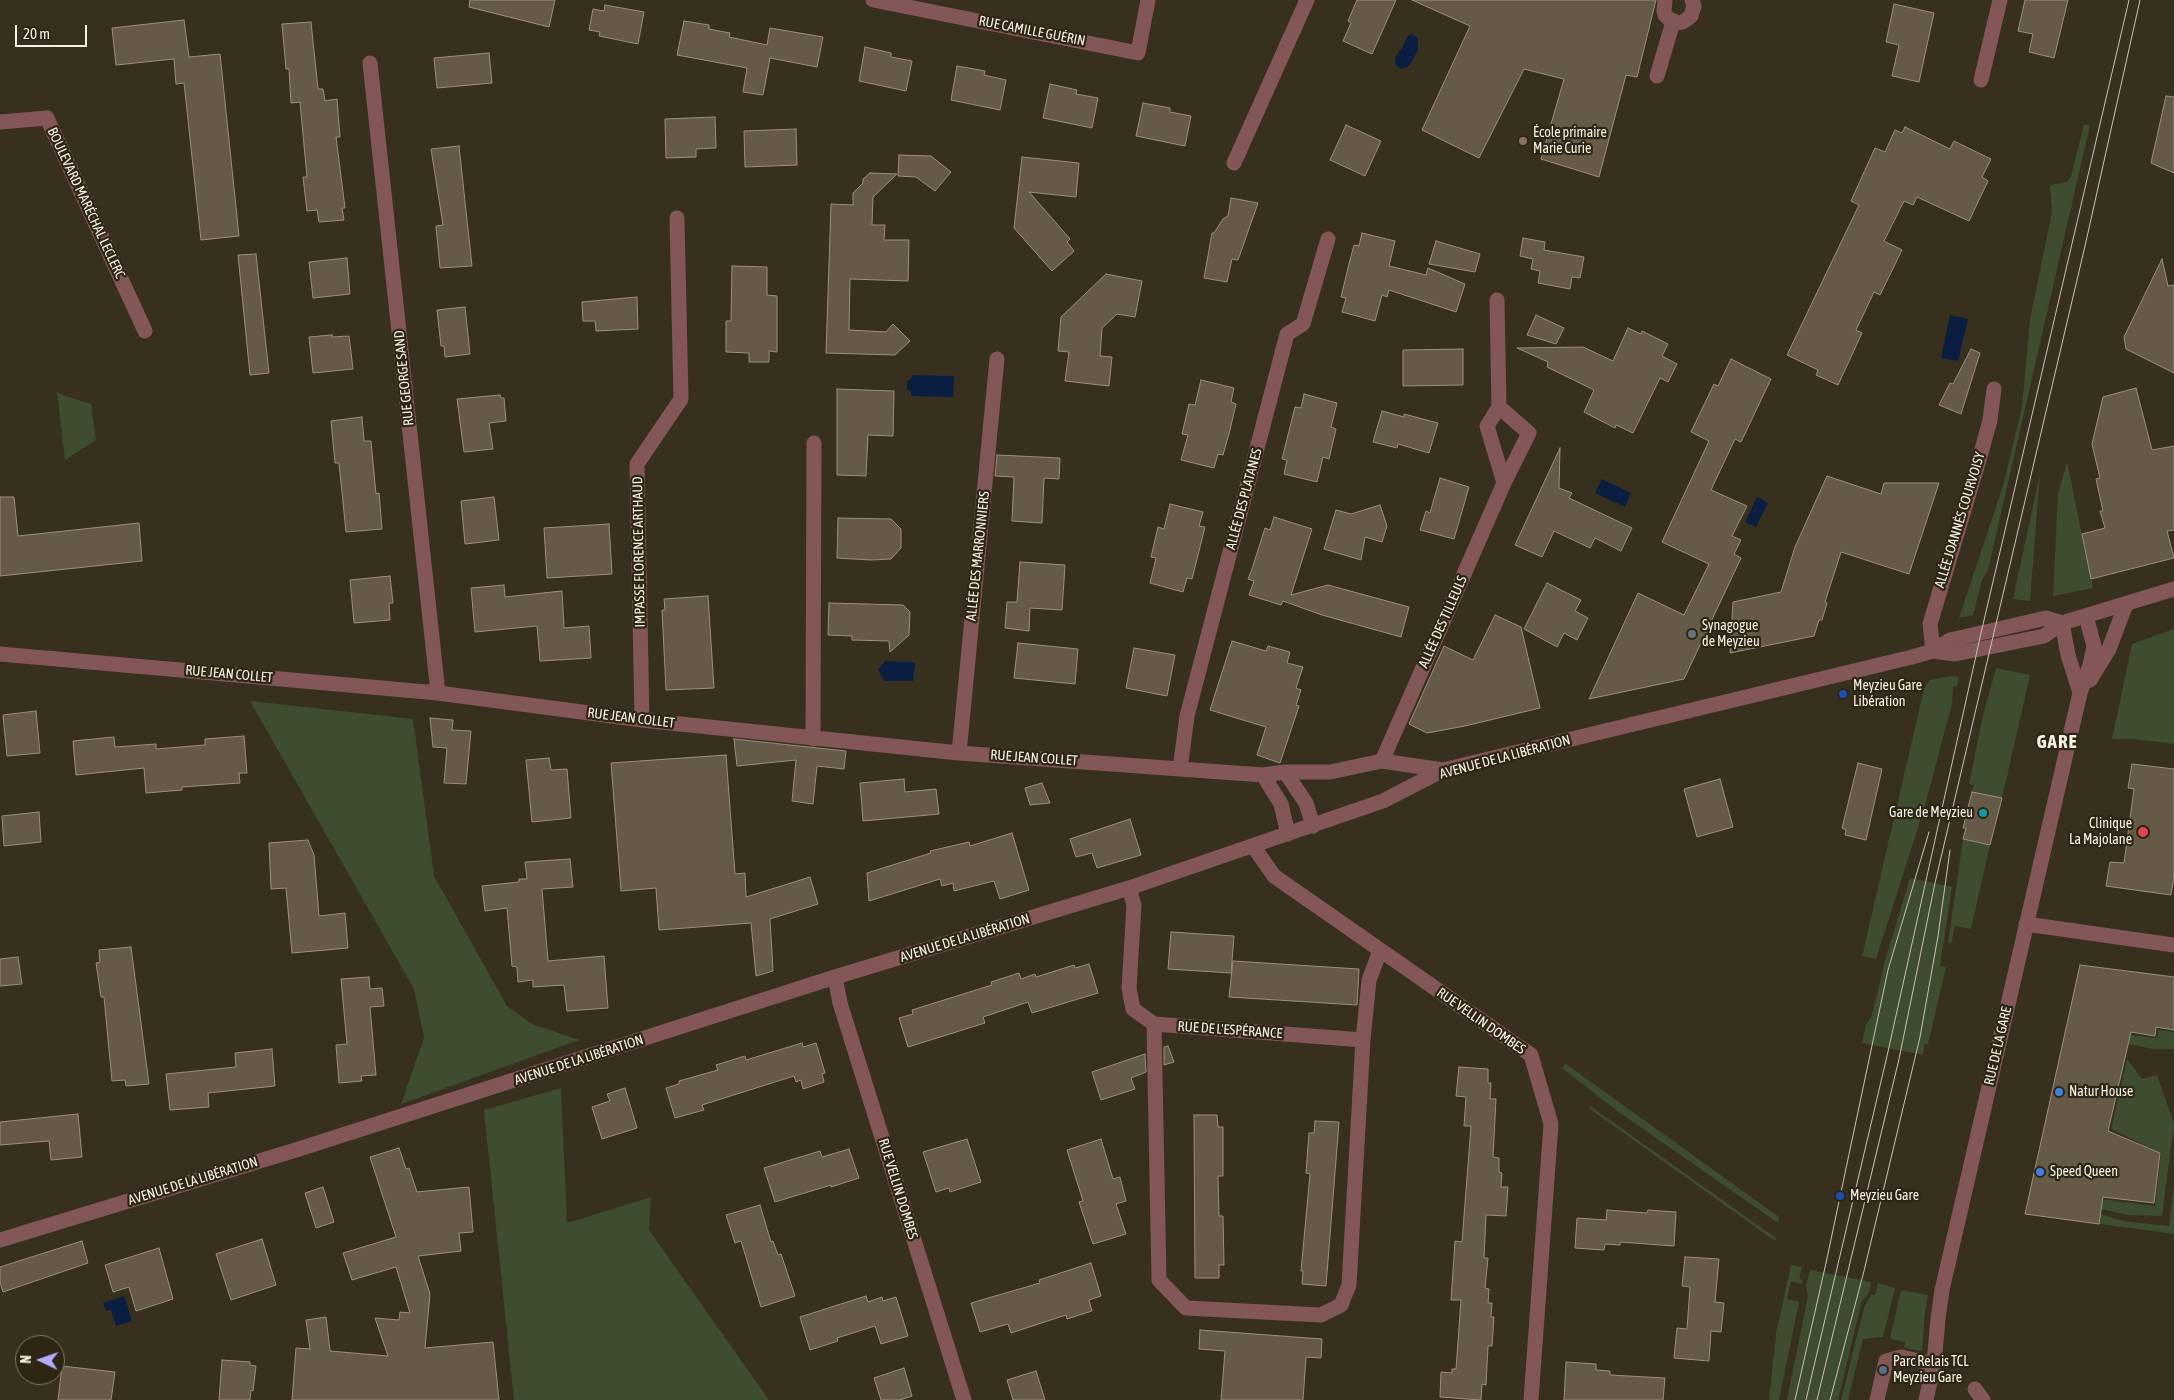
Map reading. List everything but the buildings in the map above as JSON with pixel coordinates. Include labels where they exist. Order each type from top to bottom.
[{"type":"street","name":"RUE CAMILLE GUÉRIN","points":[[873,0],[1138,53],[1148,0]]},
{"type":"street","points":[[1234,163],[1307,0]]},
{"type":"street","points":[[1665,0],[1665,15],[1673,22],[1683,22],[1691,16],[1694,6],[1692,0]]},
{"type":"street","points":[[1981,80],[2000,0]]},
{"type":"street","points":[[1657,76],[1673,22]]},
{"type":"street","name":"RUE GEORGE SAND","points":[[370,63],[438,693]]},
{"type":"street","name":"BOULEVARD MARÉCHAL LECLERC","points":[[0,122],[47,118],[145,331]]},
{"type":"street","name":"IMPASSE FLORENCE ARTHAUD","points":[[642,720],[637,464],[681,399],[677,218]]},
{"type":"street","name":"ALLÉE DES PLATANES","points":[[1180,769],[1187,716],[1287,334],[1303,324],[1328,239]]},
{"type":"street","points":[[1497,300],[1499,408],[1486,426],[1504,483]]},
{"type":"street","name":"ALLÉE DES MARRONNIERS","points":[[959,753],[997,359]]},
{"type":"street","name":"ALLÉE JOANNÈS COURVOISY","points":[[1933,651],[1930,624],[1990,420],[1994,389]]},
{"type":"street","name":"ALLÉE DES TILLEULS","points":[[1382,761],[1504,483],[1529,433],[1499,408]]},
{"type":"street","points":[[813,739],[814,443]]},
{"type":"street","name":"AVENUE DE LA LIBÉRATION","points":[[0,1240],[299,1149],[835,977],[1130,888],[1383,801],[1443,770],[1933,651],[1955,654],[2044,636],[2062,623],[2174,589]]},
{"type":"street","name":"RUE DE LA GARE","points":[[2080,693],[2096,672],[2109,649],[2126,604]]},
{"type":"street","name":"RUE DE LA GARE","points":[[1926,1400],[1934,1364],[1942,1290],[2080,693],[2094,646],[2086,616]]},
{"type":"street","points":[[2062,623],[2068,655],[2080,693]]},
{"type":"street","name":"RUE JEAN COLLET","points":[[0,654],[438,693],[642,720],[959,753],[1263,775],[1285,772],[1330,772],[1382,761],[1443,770]]},
{"type":"street","points":[[1285,772],[1306,803],[1313,826]]},
{"type":"street","points":[[1263,775],[1281,804],[1288,834]]},
{"type":"street","name":"RUE VELLIN DOMBES","points":[[1253,846],[1274,876],[1531,1055],[1551,1124],[1531,1400]]},
{"type":"street","points":[[1130,888],[1134,905],[1129,988],[1133,1009],[1154,1024],[1159,1280],[1186,1308],[1321,1315],[1341,1305],[1349,1285],[1363,1040],[1369,980],[1380,951]]},
{"type":"street","points":[[2026,924],[2174,945]]},
{"type":"street","name":"RUE VELLIN DOMBES","points":[[835,977],[840,1003],[964,1400]]},
{"type":"street","name":"RUE DE L'ESPÉRANCE","points":[[1154,1024],[1363,1040]]},
{"type":"street","points":[[1877,1400],[1886,1361],[1901,1357],[1934,1364]]},
{"type":"green space","points":[[2084,125],[2090,125],[1988,570],[1982,580],[1973,615],[1959,618],[2003,486],[2022,407],[2030,320],[2052,212],[2050,185],[2066,182],[2071,177]]},
{"type":"green space","points":[[57,393],[91,404],[96,440],[65,460]]},
{"type":"green space","points":[[2067,462],[2093,588],[2053,596],[2058,494]]},
{"type":"green space","points":[[2040,474],[2030,601],[2013,599],[2017,580]]},
{"type":"green space","points":[[2174,629],[2174,744],[2135,739],[2112,739],[2132,644]]},
{"type":"green space","points":[[1996,668],[2030,675],[2002,798],[1972,792],[1974,785],[1969,784],[1982,719]]},
{"type":"green space","points":[[1950,676],[1959,677],[1957,686],[1953,687],[1952,704],[1924,809],[1876,959],[1862,956],[1924,689],[1930,680]]},
{"type":"green space","points":[[250,701],[413,719],[434,876],[507,1006],[532,1024],[579,1040],[401,1104],[424,1038],[414,989]]},
{"type":"green space","points":[[1963,839],[1990,845],[1971,929],[1955,926],[1951,944],[1948,943]]},
{"type":"green space","points":[[1910,878],[1952,887],[1940,966],[1946,967],[1928,1044],[1925,1044],[1923,1055],[1862,1043],[1866,1025],[1872,1015],[1885,961]]},
{"type":"green space","points":[[2158,1030],[2174,1032],[2174,1049],[2152,1049],[2125,1043],[2122,1034],[2155,1038],[2158,1036]]},
{"type":"green space","points":[[2127,1059],[2142,1079],[2157,1075],[2174,1124],[2162,1216],[2127,1215],[2071,1202],[2071,1195],[2155,1206],[2161,1153],[2111,1129]]},
{"type":"green space","points":[[1566,1064],[1779,1217],[1778,1223],[1616,1110],[1562,1068]]},
{"type":"green space","points":[[561,1088],[567,1223],[651,1197],[649,1230],[769,1400],[514,1400],[484,1110]]},
{"type":"green space","points":[[1590,1106],[1776,1238],[1775,1241],[1590,1109]]},
{"type":"green space","points":[[2174,1186],[2174,1234],[2099,1224],[2100,1214],[2123,1221],[2169,1226]]},
{"type":"green space","points":[[1791,1265],[1802,1267],[1799,1279],[1803,1280],[1802,1284],[1791,1281],[1787,1299],[1799,1302],[1779,1400],[1769,1400],[1776,1334]]},
{"type":"green space","points":[[1810,1270],[1871,1282],[1869,1293],[1862,1301],[1838,1400],[1787,1400],[1808,1296],[1806,1286]]},
{"type":"green space","points":[[1878,1283],[1895,1288],[1883,1337],[1863,1339],[1848,1400],[1841,1400],[1864,1308],[1871,1295],[1875,1295]]},
{"type":"green space","points":[[1901,1290],[1928,1295],[1922,1351],[1904,1348],[1905,1342],[1890,1339]]},
{"type":"water","points":[[1411,34],[1418,38],[1418,50],[1410,65],[1401,69],[1395,64],[1395,58],[1407,37]]},
{"type":"water","points":[[1950,315],[1968,319],[1958,361],[1941,358]]},
{"type":"water","points":[[912,375],[954,376],[953,397],[911,396],[911,392],[907,389],[907,381],[911,379]]},
{"type":"water","points":[[1602,479],[1631,493],[1625,507],[1595,493]]},
{"type":"water","points":[[1757,497],[1768,503],[1756,527],[1745,522]]},
{"type":"water","points":[[885,661],[914,662],[913,681],[884,681],[878,670]]},
{"type":"water","points":[[124,1296],[132,1321],[116,1326],[111,1310],[106,1311],[103,1303]]},
{"type":"tram line","points":[[1806,1400],[1887,1056],[1981,633],[2129,0]]},
{"type":"tram line","points":[[1817,1400],[1899,1059],[1935,883],[2085,246],[2140,0]]},
{"type":"tram line","points":[[1795,1400],[1888,970],[1929,832]]},
{"type":"tram line","points":[[1830,1400],[1864,1271],[1920,1037],[1938,936],[1950,850]]},
{"type":"place","name":"École primaire Marie Curie","points":[[1523,141]]},
{"type":"place","name":"Synagogue de Meyzieu","points":[[1692,634]]},
{"type":"place","name":"Meyzieu Gare Libération","points":[[1843,694]]},
{"type":"place","name":"Gare de Meyzieu","points":[[1983,813]]},
{"type":"place","name":"Clinique La Majolane","points":[[2143,832]]},
{"type":"place","name":"Natur House","points":[[2059,1092]]},
{"type":"place","name":"Speed Queen","points":[[2040,1172]]},
{"type":"place","name":"Meyzieu Gare","points":[[1840,1196]]},
{"type":"place","name":"Parc Relais TCL Meyzieu Gare","points":[[1883,1370]]},
{"type":"district","name":"GARE","points":[[2057,742]]}]
